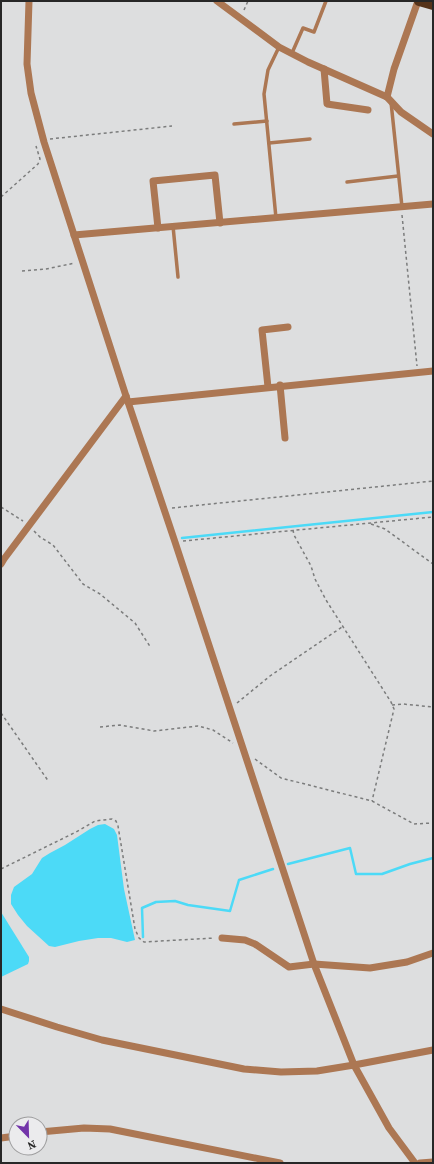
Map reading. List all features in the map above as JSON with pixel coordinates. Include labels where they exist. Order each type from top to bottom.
[{"type":"main road","points":[[419,1],[433,5]]},
{"type":"street","points":[[29,1],[27,64],[31,93],[43,139],[241,745],[314,964],[354,1065],[389,1128],[415,1163]]},
{"type":"street","points":[[217,1],[279,47],[389,99],[401,112],[433,134]]},
{"type":"street","points":[[389,99],[394,70],[419,1]]},
{"type":"street","points":[[324,69],[328,104],[368,110]]},
{"type":"street","points":[[158,228],[153,181],[215,175],[220,223]]},
{"type":"street","points":[[74,235],[433,204]]},
{"type":"street","points":[[268,387],[262,330],[288,327]]},
{"type":"street","points":[[1,564],[127,399],[433,371]]},
{"type":"street","points":[[280,386],[285,438]]},
{"type":"street","points":[[222,938],[246,940],[255,944],[289,968],[314,964],[370,968],[407,962],[433,953]]},
{"type":"street","points":[[1,1009],[102,1040],[244,1069],[281,1072],[317,1071],[433,1050]]},
{"type":"street","points":[[48,1131],[84,1128],[110,1128],[280,1163]]},
{"type":"street","points":[[420,1163],[433,1162]]},
{"type":"lane","points":[[292,54],[303,28],[314,32],[326,1]]},
{"type":"lane","points":[[276,218],[264,94],[268,70],[279,47]]},
{"type":"lane","points":[[389,99],[402,207]]},
{"type":"lane","points":[[234,124],[267,121]]},
{"type":"lane","points":[[269,143],[310,139]]},
{"type":"lane","points":[[347,182],[398,176]]},
{"type":"lane","points":[[173,226],[178,277]]},
{"type":"path","points":[[241,19],[248,1]]},
{"type":"path","points":[[43,139],[172,126]]},
{"type":"path","points":[[1,197],[38,164],[40,159],[36,144]]},
{"type":"path","points":[[402,207],[417,373]]},
{"type":"path","points":[[22,270],[59,267],[82,261]]},
{"type":"path","points":[[164,508],[433,481]]},
{"type":"path","points":[[1,507],[29,526],[40,537],[53,545],[83,584],[100,594],[135,623],[151,648]]},
{"type":"path","points":[[175,542],[433,517]]},
{"type":"path","points":[[369,523],[385,529],[433,564]]},
{"type":"path","points":[[293,530],[294,535],[311,566],[319,588],[394,709],[372,801]]},
{"type":"path","points":[[229,708],[270,676],[342,626]]},
{"type":"path","points":[[392,705],[403,704],[433,707]]},
{"type":"path","points":[[1,713],[49,782]]},
{"type":"path","points":[[100,727],[120,725],[154,731],[198,726],[213,730],[232,743],[241,745]]},
{"type":"path","points":[[244,754],[257,760],[281,778],[372,801],[414,824],[433,823]]},
{"type":"path","points":[[1,868],[76,832],[95,821],[112,819],[116,821],[118,826],[135,929],[139,938],[144,942],[222,938]]},
{"type":"water","points":[[105,824],[114,829],[117,835],[124,889],[135,940],[127,942],[111,938],[98,938],[55,947],[49,946],[27,926],[11,904],[11,895],[14,887],[32,874],[42,858],[90,829],[98,825]]},
{"type":"water","points":[[1,912],[29,957],[29,961],[28,964],[1,977]]},
{"type":"waterway","points":[[182,538],[433,512]]},
{"type":"waterway","points":[[288,864],[350,848],[356,874],[382,874],[433,858]]},
{"type":"waterway","points":[[143,937],[142,908],[156,902],[175,901],[188,905],[230,911],[239,880],[273,869]]}]
